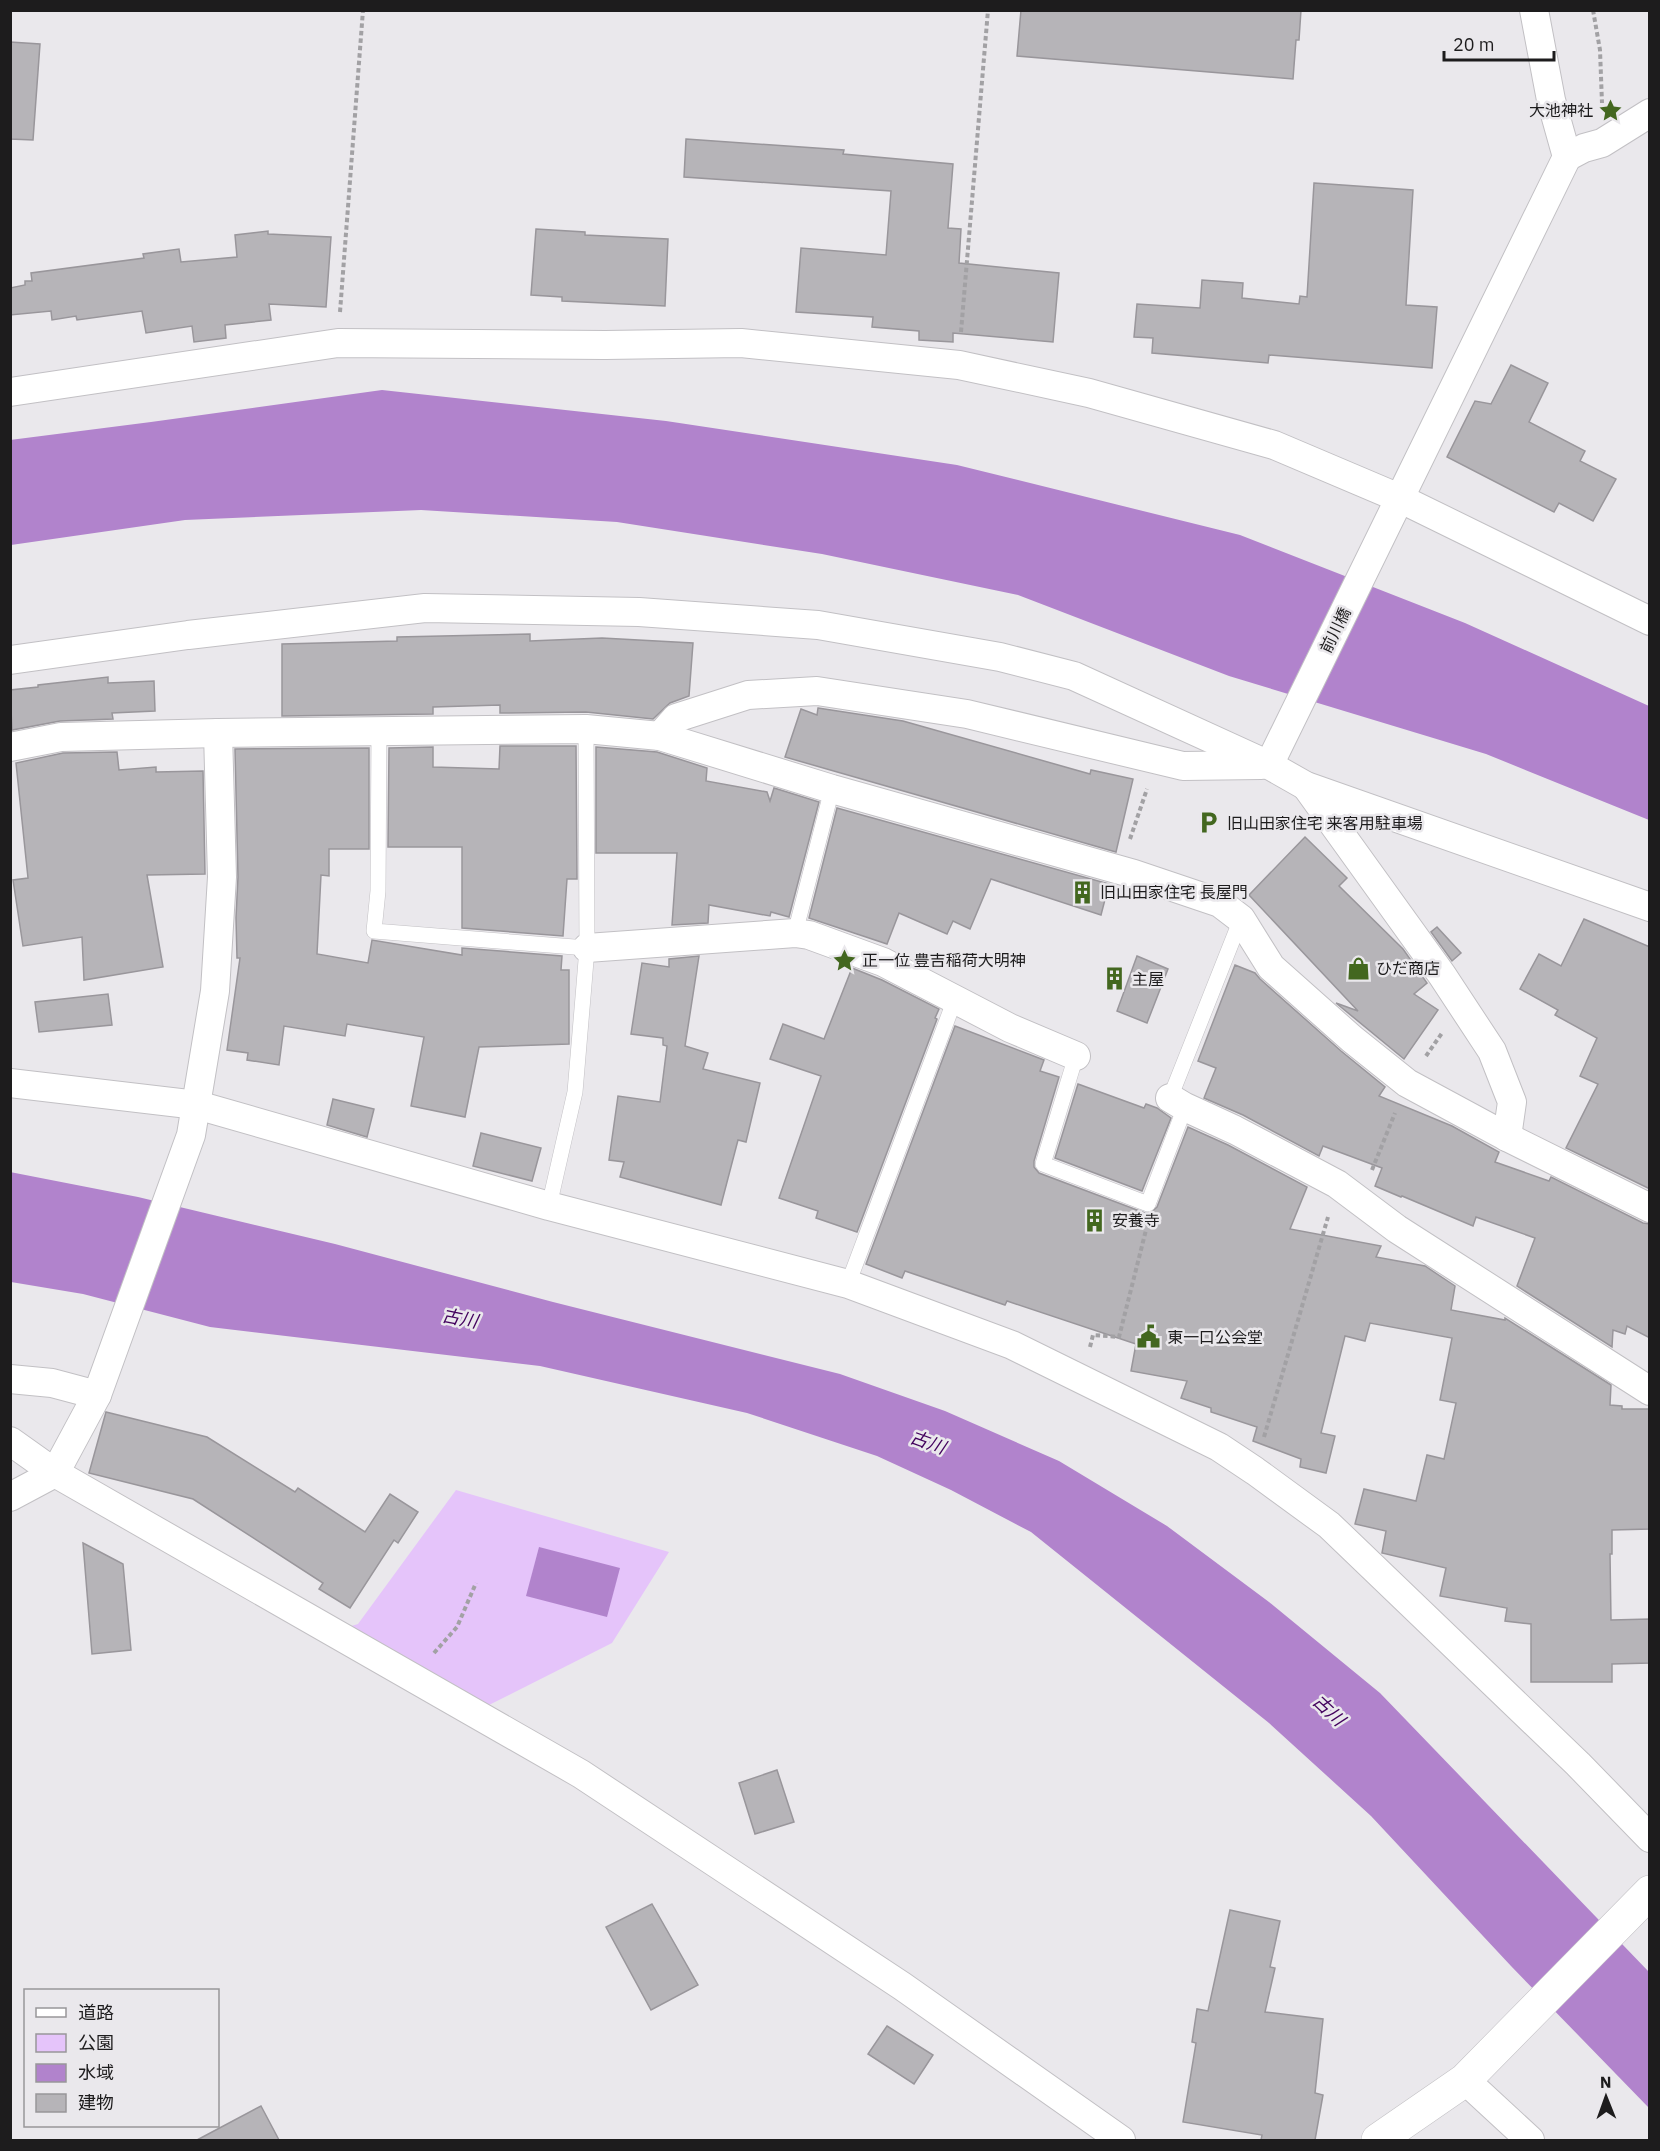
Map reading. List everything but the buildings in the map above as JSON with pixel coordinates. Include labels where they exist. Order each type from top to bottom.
[{"type":"street","points":[[1534,10],[1551,100],[1566,157],[1602,142],[1650,113]]},
{"type":"street","name":"前川橋","points":[[1269,765],[1566,157]]},
{"type":"street","points":[[10,392],[338,343],[593,345],[741,343],[958,365],[1089,393],[1274,445],[1394,509],[1650,621]]},
{"type":"street","points":[[10,660],[188,635],[425,608],[639,612],[818,625],[1000,657],[1074,676],[1269,765],[1306,786],[1650,907]]},
{"type":"street","points":[[660,736],[676,718],[748,695],[817,691],[967,714],[1183,766],[1269,765]]},
{"type":"street","points":[[10,747],[61,737],[379,731],[586,729],[660,736],[832,789],[1134,874],[1220,903],[1241,919],[1271,967],[1352,1039],[1407,1083],[1507,1137],[1650,1208]]},
{"type":"street","points":[[10,1497],[55,1473],[100,1384],[191,1135],[217,968],[222,877],[218,734]]},
{"type":"street","points":[[1306,786],[1442,975],[1492,1052],[1512,1102],[1507,1137]]},
{"type":"street","points":[[587,948],[795,933],[809,935],[883,962],[1010,1028],[1076,1056]]},
{"type":"street","points":[[10,1083],[197,1105],[549,1206],[848,1284],[1012,1345],[1219,1448],[1255,1470],[1329,1525],[1578,1764],[1650,1838]]},
{"type":"street","points":[[1177,1103],[1235,1130],[1337,1184],[1396,1229],[1650,1391]]},
{"type":"street","points":[[10,1379],[100,1384]]},
{"type":"street","points":[[10,1441],[55,1473],[581,1774],[902,1986],[1120,2140]]},
{"type":"street","points":[[1378,2140],[1473,2072],[1650,1892]]},
{"type":"street","points":[[1473,2072],[1530,2140]]},
{"type":"lane","points":[[549,1206],[575,1092],[587,948],[586,729]]},
{"type":"lane","points":[[379,731],[378,891],[374,931],[587,948]]},
{"type":"lane","points":[[795,933],[832,789]]},
{"type":"lane","points":[[1076,1056],[1042,1164],[1148,1204],[1177,1103],[1241,919]]},
{"type":"lane","points":[[848,1284],[955,999]]},
{"type":"path","points":[[338,343],[363,10]]},
{"type":"path","points":[[958,365],[988,10]]},
{"type":"path","points":[[1593,10],[1600,50],[1602,102]]},
{"type":"path","points":[[1131,835],[1135,821]]},
{"type":"path","points":[[1255,1470],[1337,1184]]},
{"type":"path","points":[[1106,1336],[1119,1337],[1147,1226]]},
{"type":"path","points":[[411,1678],[457,1627],[476,1582]]},
{"type":"green space","points":[[456,1490],[669,1552],[612,1643],[483,1708],[341,1629],[358,1624]]},
{"type":"water","points":[[382,390],[666,421],[957,465],[1240,535],[1465,623],[1649,706],[1649,820],[1486,754],[1229,676],[1018,595],[822,554],[617,522],[421,510],[185,520],[11,545],[10,440]]},
{"type":"water","name":"古川","points":[[10,1172],[138,1197],[335,1244],[553,1302],[840,1374],[945,1411],[1059,1461],[1167,1526],[1269,1602],[1380,1693],[1649,1972],[1649,2108],[1511,1966],[1371,1816],[1269,1723],[1031,1532],[951,1490],[877,1456],[747,1413],[540,1366],[210,1327],[83,1294],[11,1282]]},
{"type":"water","points":[[539,1547],[620,1568],[607,1617],[526,1596]]},
{"type":"place","name":"大池神社","points":[[1611,110]]},
{"type":"place","name":"旧山田家住宅 来客用駐車場","points":[[1209,823]]},
{"type":"place","name":"旧山田家住宅 長屋門","points":[[1082,892]]},
{"type":"place","name":"正一位 豊吉稲荷大明神","points":[[844,960]]},
{"type":"place","name":"ひだ商店","points":[[1358,968]]},
{"type":"place","name":"主屋","points":[[1114,979]]},
{"type":"place","name":"安養寺","points":[[1094,1220]]},
{"type":"place","name":"東一口公会堂","points":[[1149,1337]]}]
